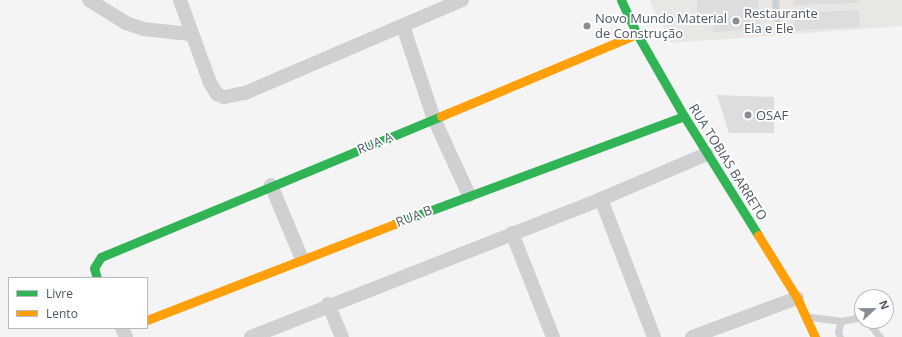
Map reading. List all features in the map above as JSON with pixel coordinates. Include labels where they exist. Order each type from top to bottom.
[{"type":"street","points":[[89,0],[126,23],[143,29],[190,34]]},
{"type":"street","points":[[180,0],[190,34],[210,83],[217,94],[232,97],[462,0]]},
{"type":"street","name":"RUA TOBIAS BARRETO","points":[[620,0],[637,34],[684,116],[797,298],[815,337]]},
{"type":"street","points":[[403,26],[434,119],[469,195]]},
{"type":"street","name":"RUA A","points":[[97,277],[94,268],[96,263],[101,258],[271,185],[637,34]]},
{"type":"street","name":"RUA B","points":[[148,320],[469,195],[684,116]]},
{"type":"street","points":[[251,337],[328,304],[601,199],[707,154]]},
{"type":"street","points":[[271,185],[302,259]]},
{"type":"street","points":[[601,199],[654,337]]},
{"type":"street","points":[[512,234],[553,337]]},
{"type":"street","points":[[692,337],[797,298]]},
{"type":"street","points":[[328,304],[342,337]]},
{"type":"lane","points":[[775,0],[777,18]]},
{"type":"lane","points":[[805,316],[842,321],[854,318]]},
{"type":"lane","points":[[840,337],[838,331],[842,321]]},
{"type":"lane","points":[[874,329],[880,337]]},
{"type":"shaded area","points":[[649,0],[902,0],[902,26],[671,43]]},
{"type":"building","name":"Restaurante Ela e Ele","points":[[697,0],[758,0],[760,29],[714,32],[712,13],[698,14]]},
{"type":"building","points":[[794,0],[860,0],[860,3],[794,5]]},
{"type":"building","points":[[859,10],[860,27],[794,30],[793,13]]},
{"type":"building","name":"OSAF","points":[[717,95],[774,97],[774,133],[729,133]]},
{"type":"traffic: fast","points":[[621,0],[637,34],[684,116],[758,235]]},
{"type":"traffic: fast","points":[[97,277],[94,268],[101,257],[441,116]]},
{"type":"traffic: fast","points":[[394,224],[684,116]]},
{"type":"traffic: slow","points":[[441,116],[637,34]]},
{"type":"traffic: slow","points":[[148,320],[394,224]]},
{"type":"traffic: slow","points":[[758,235],[797,298],[815,337]]},
{"type":"place","name":"Restaurante Ela e Ele","points":[[736,21]]},
{"type":"place","name":"Novo Mundo Material de Construção","points":[[587,26]]},
{"type":"place","name":"OSAF","points":[[748,115]]}]
